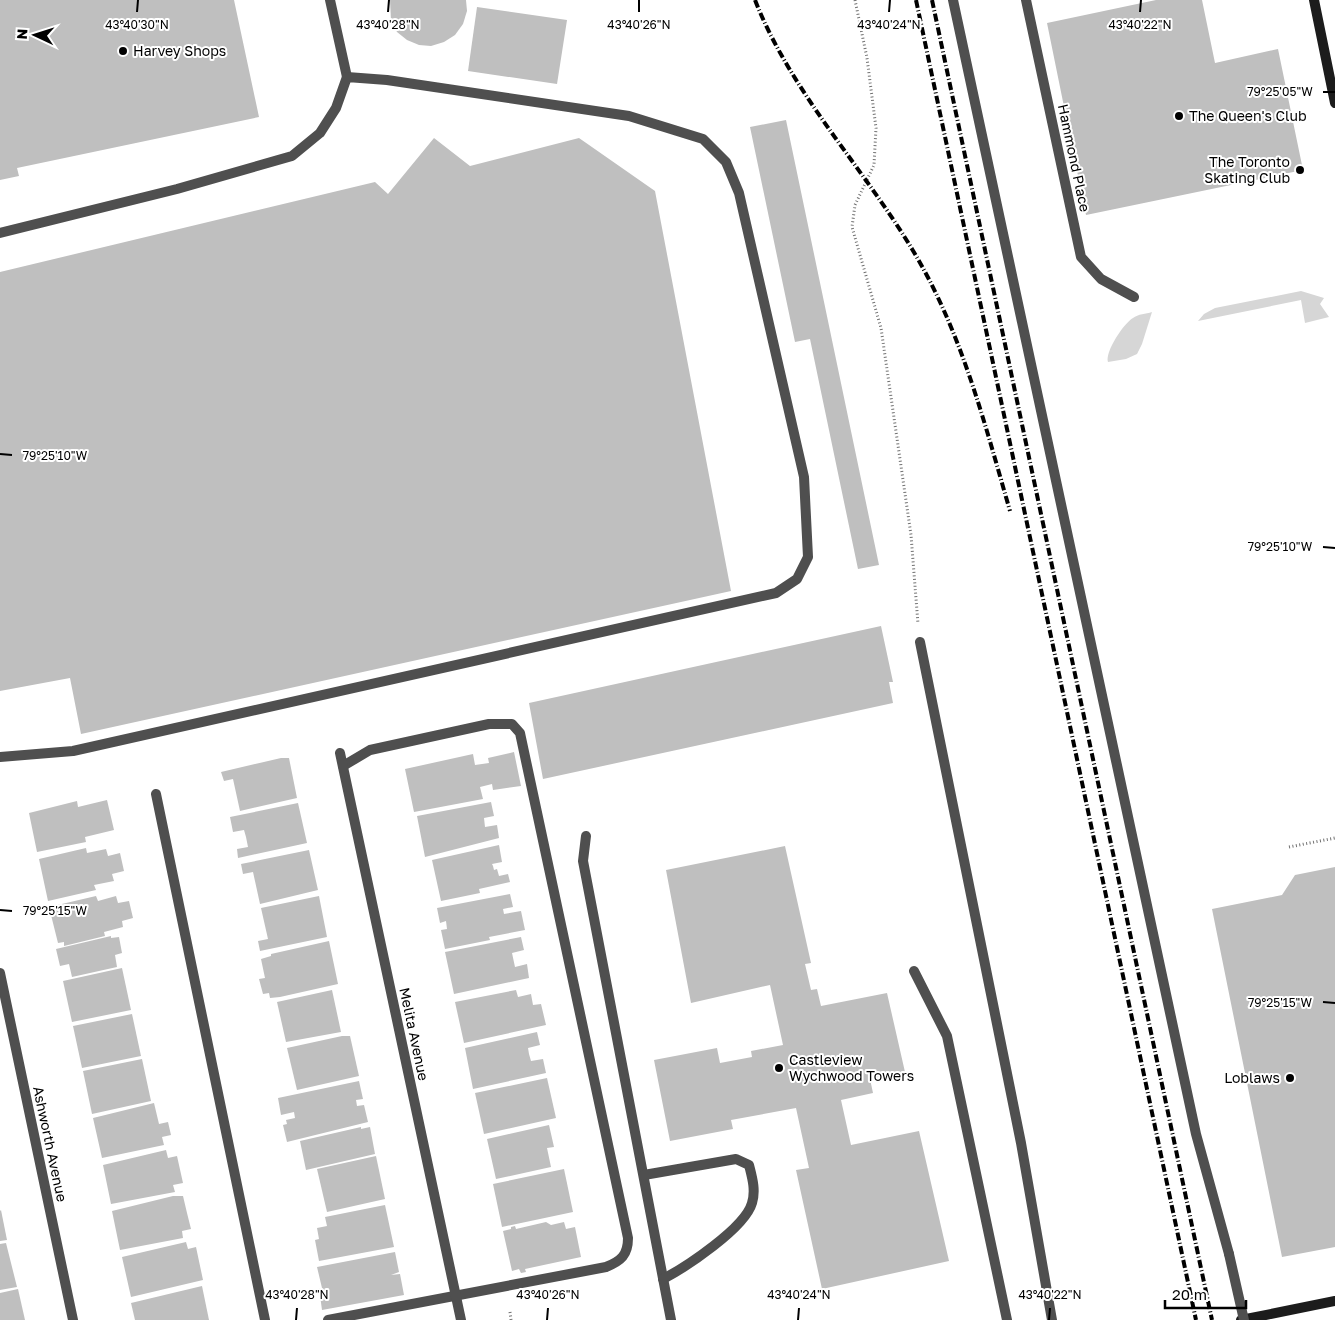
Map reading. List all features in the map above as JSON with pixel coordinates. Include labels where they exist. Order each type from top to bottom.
[{"type":"main road","points":[[1314,0],[1335,102]]},
{"type":"main road","points":[[1242,1320],[1335,1301]]},
{"type":"street","points":[[0,233],[177,189],[292,156],[320,133],[336,108],[347,77],[330,0]]},
{"type":"street","points":[[953,0],[1196,1134],[1229,1254],[1242,1320]]},
{"type":"street","name":"Hammond Place","points":[[1026,0],[1081,257],[1101,278],[1134,297]]},
{"type":"street","points":[[0,757],[54,753],[93,746],[776,593],[797,580],[808,557],[804,477],[739,193],[726,162],[703,139],[629,116],[387,80],[347,77]]},
{"type":"street","points":[[920,642],[1021,1143],[1052,1320]]},
{"type":"street","points":[[328,1320],[455,1294],[606,1267],[617,1263],[624,1256],[628,1248],[628,1238],[520,732],[512,724],[489,724],[370,750],[343,766]]},
{"type":"street","name":"Melita Avenue","points":[[340,753],[461,1320]]},
{"type":"street","points":[[156,794],[265,1320]]},
{"type":"street","points":[[586,836],[583,861],[671,1320]]},
{"type":"street","points":[[914,970],[947,1036],[1007,1320]]},
{"type":"street","name":"Ashworth Avenue","points":[[0,973],[73,1320]]},
{"type":"street","points":[[644,1174],[736,1159],[748,1165],[754,1183],[752,1203],[742,1219],[704,1253],[663,1279]]},
{"type":"path","points":[[855,0],[868,58],[876,128],[874,165],[855,205],[852,227],[881,328],[911,535],[920,642]]},
{"type":"path","points":[[1289,847],[1335,838]]},
{"type":"path","points":[[510,1312],[511,1320]]},
{"type":"shaded area","points":[[1301,291],[1324,298],[1320,304],[1329,317],[1305,323],[1301,300],[1198,321],[1204,314],[1215,308]]},
{"type":"shaded area","points":[[1152,312],[1137,354],[1126,359],[1108,362],[1112,345],[1124,326],[1135,317]]},
{"type":"building","name":"Harvey Shops","points":[[0,0],[234,0],[259,117],[17,168],[19,176],[0,180]]},
{"type":"building","points":[[390,0],[466,0],[467,11],[463,24],[455,35],[444,42],[431,46],[419,45],[407,40],[397,32],[391,21]]},
{"type":"building","name":"The Queen's Club","points":[[1156,0],[1202,0],[1215,63],[1278,49],[1303,170],[1086,215],[1047,23]]},
{"type":"building","points":[[477,7],[567,20],[557,84],[468,71]]},
{"type":"building","points":[[786,120],[879,565],[858,569],[810,339],[795,342],[750,127]]},
{"type":"building","points":[[434,138],[470,166],[579,138],[655,191],[731,591],[81,734],[70,678],[0,691],[0,272],[375,182],[388,194]]},
{"type":"building","points":[[881,626],[893,682],[889,682],[893,703],[543,779],[529,703]]},
{"type":"building","points":[[514,752],[521,786],[493,790],[492,784],[480,787],[483,799],[414,812],[405,769],[473,754],[475,765],[489,763],[488,758]]},
{"type":"building","points":[[281,758],[289,758],[297,798],[240,811],[233,779],[224,781],[221,772]]},
{"type":"building","points":[[107,800],[114,830],[85,837],[86,842],[37,852],[29,813],[77,801],[78,807]]},
{"type":"building","points":[[491,802],[494,816],[484,818],[485,827],[497,825],[499,838],[425,857],[417,816]]},
{"type":"building","points":[[298,803],[307,843],[238,858],[237,849],[248,847],[244,830],[233,832],[230,817]]},
{"type":"building","points":[[499,845],[502,862],[492,864],[494,870],[497,869],[499,876],[508,874],[510,882],[479,889],[480,893],[441,901],[432,860]]},
{"type":"building","name":"Castleview Wychwood Towers","points":[[785,846],[811,963],[805,964],[811,990],[817,989],[821,1006],[887,993],[905,1072],[870,1079],[873,1093],[841,1100],[851,1145],[919,1131],[949,1261],[822,1289],[796,1170],[809,1168],[796,1108],[731,1120],[733,1129],[670,1141],[654,1060],[717,1048],[720,1063],[752,1057],[751,1051],[783,1045],[770,985],[691,1003],[666,870]]},
{"type":"building","points":[[86,848],[87,853],[106,849],[108,856],[120,853],[124,871],[112,874],[114,881],[94,885],[96,890],[48,901],[39,859]]},
{"type":"building","points":[[309,850],[318,890],[260,904],[253,872],[243,874],[241,864]]},
{"type":"building","name":"Loblaws","points":[[1335,867],[1335,1247],[1282,1257],[1212,909],[1282,895],[1295,875]]},
{"type":"building","points":[[510,894],[513,907],[503,909],[504,914],[521,911],[525,930],[489,937],[490,940],[445,949],[441,930],[447,929],[446,921],[440,923],[437,908]]},
{"type":"building","points":[[96,896],[98,901],[116,896],[118,903],[129,901],[133,918],[122,921],[123,927],[104,932],[105,936],[64,946],[64,942],[58,943],[49,907]]},
{"type":"building","points":[[319,896],[327,937],[260,951],[258,941],[268,939],[261,908]]},
{"type":"building","points":[[111,936],[111,938],[119,937],[122,953],[115,955],[117,967],[72,977],[69,964],[60,966],[56,949]]},
{"type":"building","points":[[521,937],[524,950],[512,953],[515,967],[527,964],[529,978],[454,994],[445,952]]},
{"type":"building","points":[[329,941],[338,984],[280,997],[270,998],[269,993],[263,994],[259,979],[265,978],[261,959],[271,956],[271,954]]},
{"type":"building","points":[[122,968],[131,1010],[72,1022],[63,981]]},
{"type":"building","points":[[332,990],[341,1032],[286,1042],[277,1002]]},
{"type":"building","points":[[516,990],[518,997],[531,994],[533,1005],[541,1004],[546,1025],[464,1043],[455,1002]]},
{"type":"building","points":[[132,1014],[141,1056],[82,1068],[73,1026]]},
{"type":"building","points":[[537,1032],[540,1045],[528,1048],[529,1054],[531,1061],[543,1059],[546,1073],[473,1089],[465,1048]]},
{"type":"building","points":[[350,1036],[359,1076],[297,1090],[287,1048]]},
{"type":"building","points":[[142,1059],[151,1101],[92,1114],[83,1071]]},
{"type":"building","points":[[547,1078],[556,1118],[484,1134],[475,1093]]},
{"type":"building","points":[[359,1081],[363,1099],[356,1100],[357,1106],[364,1105],[368,1122],[287,1142],[283,1125],[287,1124],[286,1120],[295,1118],[294,1112],[281,1115],[278,1098]]},
{"type":"building","points":[[154,1103],[159,1124],[168,1122],[171,1135],[162,1137],[164,1145],[102,1158],[93,1118]]},
{"type":"building","points":[[549,1125],[554,1147],[547,1148],[551,1167],[496,1179],[487,1139]]},
{"type":"building","points":[[361,1127],[361,1129],[370,1127],[375,1154],[306,1170],[300,1141]]},
{"type":"building","points":[[166,1150],[168,1158],[177,1156],[183,1183],[173,1185],[175,1192],[111,1204],[103,1165]]},
{"type":"building","points":[[376,1156],[385,1199],[327,1212],[317,1169]]},
{"type":"building","points":[[564,1169],[573,1212],[502,1227],[493,1184]]},
{"type":"building","points":[[173,1196],[183,1196],[191,1229],[182,1231],[183,1238],[120,1250],[112,1211]]},
{"type":"building","points":[[385,1205],[394,1247],[319,1261],[315,1240],[319,1239],[317,1228],[327,1226],[325,1217]]},
{"type":"building","points":[[0,1211],[7,1240],[0,1241]]},
{"type":"building","points":[[546,1222],[551,1225],[564,1222],[566,1229],[575,1227],[581,1257],[525,1269],[526,1272],[521,1273],[519,1269],[512,1271],[503,1231],[515,1226],[516,1229]]},
{"type":"building","points":[[186,1242],[188,1249],[196,1247],[203,1280],[131,1297],[122,1257]]},
{"type":"building","points":[[6,1243],[17,1287],[0,1290],[0,1244]]},
{"type":"building","points":[[395,1252],[399,1272],[391,1275],[400,1274],[404,1295],[322,1310],[319,1288],[322,1288],[317,1267]]},
{"type":"building","points":[[202,1286],[209,1320],[135,1320],[131,1303]]},
{"type":"building","points":[[18,1289],[25,1320],[0,1320],[0,1293]]},
{"type":"railway","points":[[755,0],[770,34],[807,97],[892,218],[929,280],[958,344],[970,377],[1010,511]]},
{"type":"railway","points":[[916,0],[1196,1320]]},
{"type":"railway","points":[[932,0],[1212,1320]]},
{"type":"place","name":"Harvey Shops","points":[[123,51]]},
{"type":"place","name":"The Queen's Club","points":[[1179,116]]},
{"type":"place","name":"The Toronto Skating Club","points":[[1300,170]]},
{"type":"place","name":"Castleview Wychwood Towers","points":[[779,1068]]},
{"type":"place","name":"Loblaws","points":[[1290,1078]]}]
